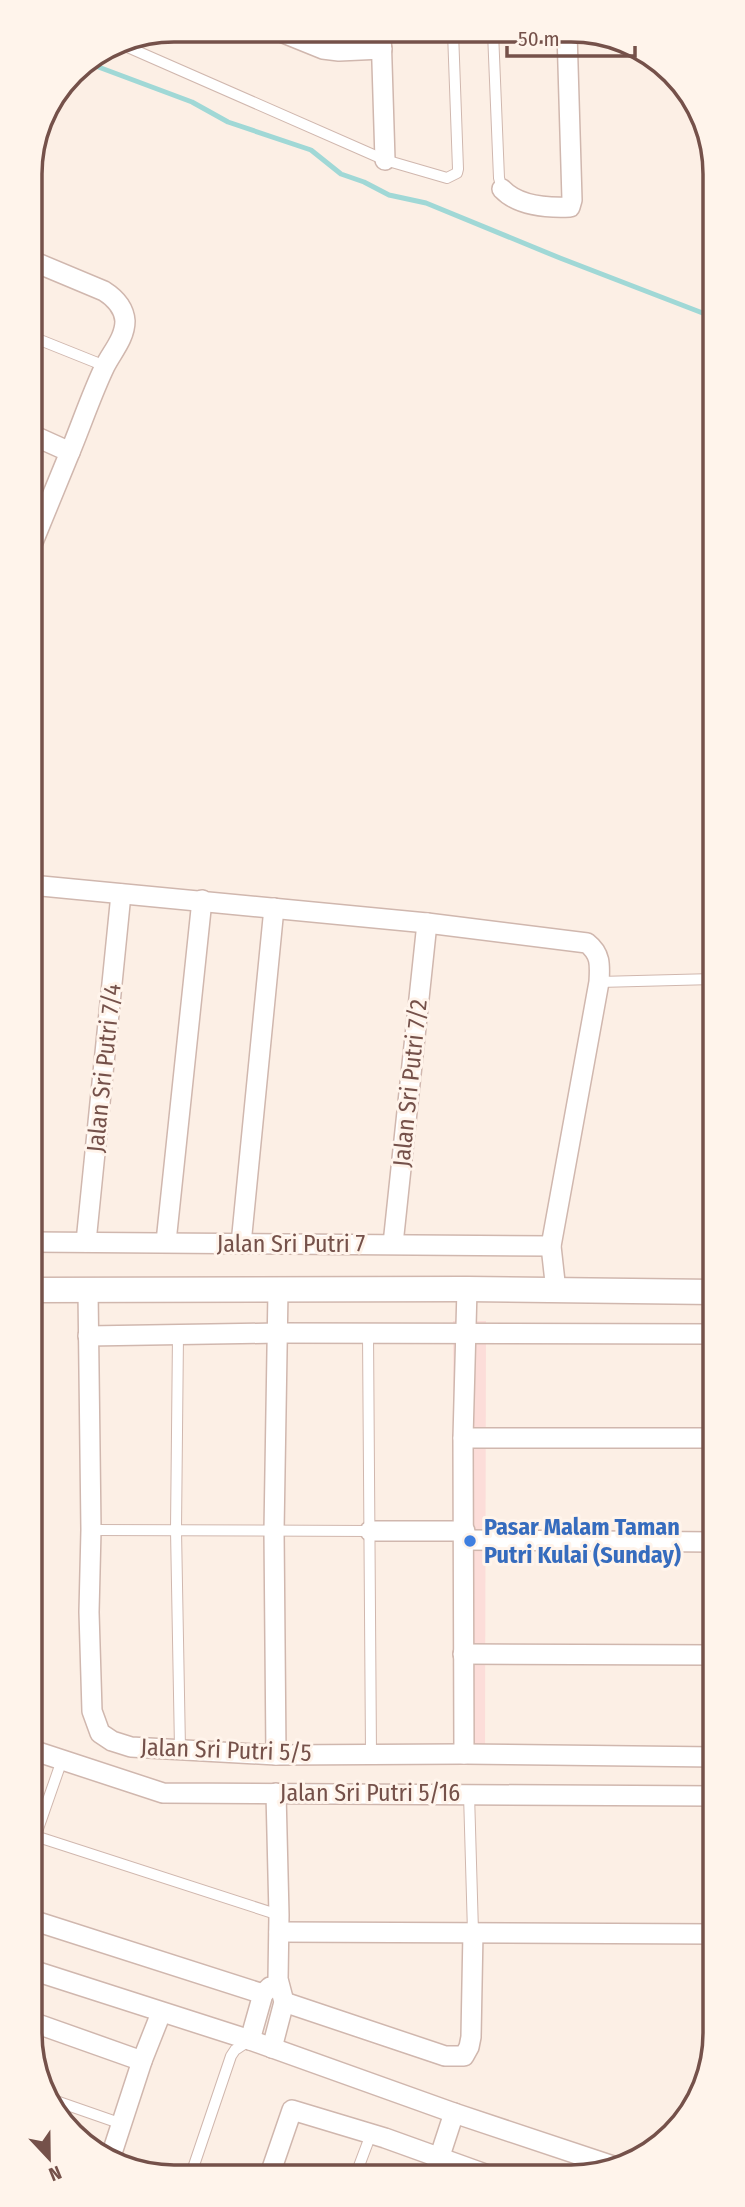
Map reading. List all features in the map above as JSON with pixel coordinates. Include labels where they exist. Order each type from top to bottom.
[{"type":"street","points":[[306,42],[323,49],[339,51],[373,42]]},
{"type":"street","points":[[381,42],[385,160]]},
{"type":"street","points":[[502,189],[516,199],[534,204],[570,207],[572,200],[567,42]]},
{"type":"street","points":[[42,265],[104,291],[114,298],[125,320],[123,333],[105,366],[42,520]]},
{"type":"street","points":[[42,439],[70,452]]},
{"type":"street","points":[[42,886],[427,923],[587,943],[596,950],[600,961],[599,982],[551,1246],[556,1291]]},
{"type":"street","name":"Jalan Sri Putri 7/4","points":[[86,1242],[121,894]]},
{"type":"street","points":[[166,1242],[202,900]]},
{"type":"street","points":[[241,1244],[274,908]]},
{"type":"street","name":"Jalan Sri Putri 7/2","points":[[393,1244],[427,923]]},
{"type":"street","name":"Jalan Sri Putri 7","points":[[42,1242],[551,1246]]},
{"type":"street","points":[[464,1754],[463,1438],[467,1289]]},
{"type":"street","points":[[42,1290],[467,1289],[703,1292]]},
{"type":"street","name":"Jalan Sri Putri 5/5","points":[[88,1291],[89,1612],[92,1711],[100,1733],[131,1747],[276,1755],[703,1757]]},
{"type":"street","points":[[276,1755],[274,1531],[278,1291]]},
{"type":"street","points":[[88,1336],[278,1333],[703,1334]]},
{"type":"street","points":[[463,1438],[703,1438]]},
{"type":"street","points":[[370,1531],[703,1542]]},
{"type":"street","points":[[463,1654],[703,1655]]},
{"type":"street","name":"Jalan Sri Putri 5/16","points":[[42,1753],[163,1793],[703,1796]]},
{"type":"street","points":[[272,2048],[284,2003],[278,1979],[276,1793]]},
{"type":"street","points":[[42,1923],[263,1994]]},
{"type":"street","points":[[279,1924],[473,1932],[703,1934]]},
{"type":"street","points":[[284,2003],[445,2056],[464,2056],[471,2037],[473,1932]]},
{"type":"street","points":[[42,1973],[250,2040],[599,2161]]},
{"type":"street","points":[[250,2040],[263,1994],[278,1979]]},
{"type":"street","points":[[113,2150],[160,2013]]},
{"type":"street","points":[[42,2026],[142,2061]]},
{"type":"street","points":[[273,2165],[292,2109],[371,2134],[435,2165]]},
{"type":"street","points":[[437,2165],[454,2113]]},
{"type":"lane","points":[[132,49],[385,160],[447,178],[457,173],[458,169],[453,42]]},
{"type":"lane","points":[[494,42],[499,178],[502,189]]},
{"type":"lane","points":[[42,341],[105,366]]},
{"type":"lane","points":[[599,982],[703,979]]},
{"type":"lane","points":[[368,1333],[371,1754]]},
{"type":"lane","points":[[178,1335],[176,1530],[180,1749]]},
{"type":"lane","points":[[90,1530],[370,1531]]},
{"type":"lane","points":[[42,1814],[62,1760]]},
{"type":"lane","points":[[469,1794],[473,1932]]},
{"type":"lane","points":[[42,1842],[279,1924]]},
{"type":"lane","points":[[194,2165],[231,2056],[250,2040]]},
{"type":"lane","points":[[62,2103],[122,2124]]},
{"type":"lane","points":[[360,2165],[371,2134]]},
{"type":"shaded area","name":"Pasar Malam Taman Putri Kulai (Sunday)","points":[[453,1321],[486,1321],[485,1762],[455,1761]]},
{"type":"waterway","points":[[98,67],[192,102],[228,122],[311,150],[341,174],[389,195],[426,203],[703,313]]},
{"type":"place","name":"Pasar Malam Taman Putri Kulai (Sunday)","points":[[470,1541]]}]
